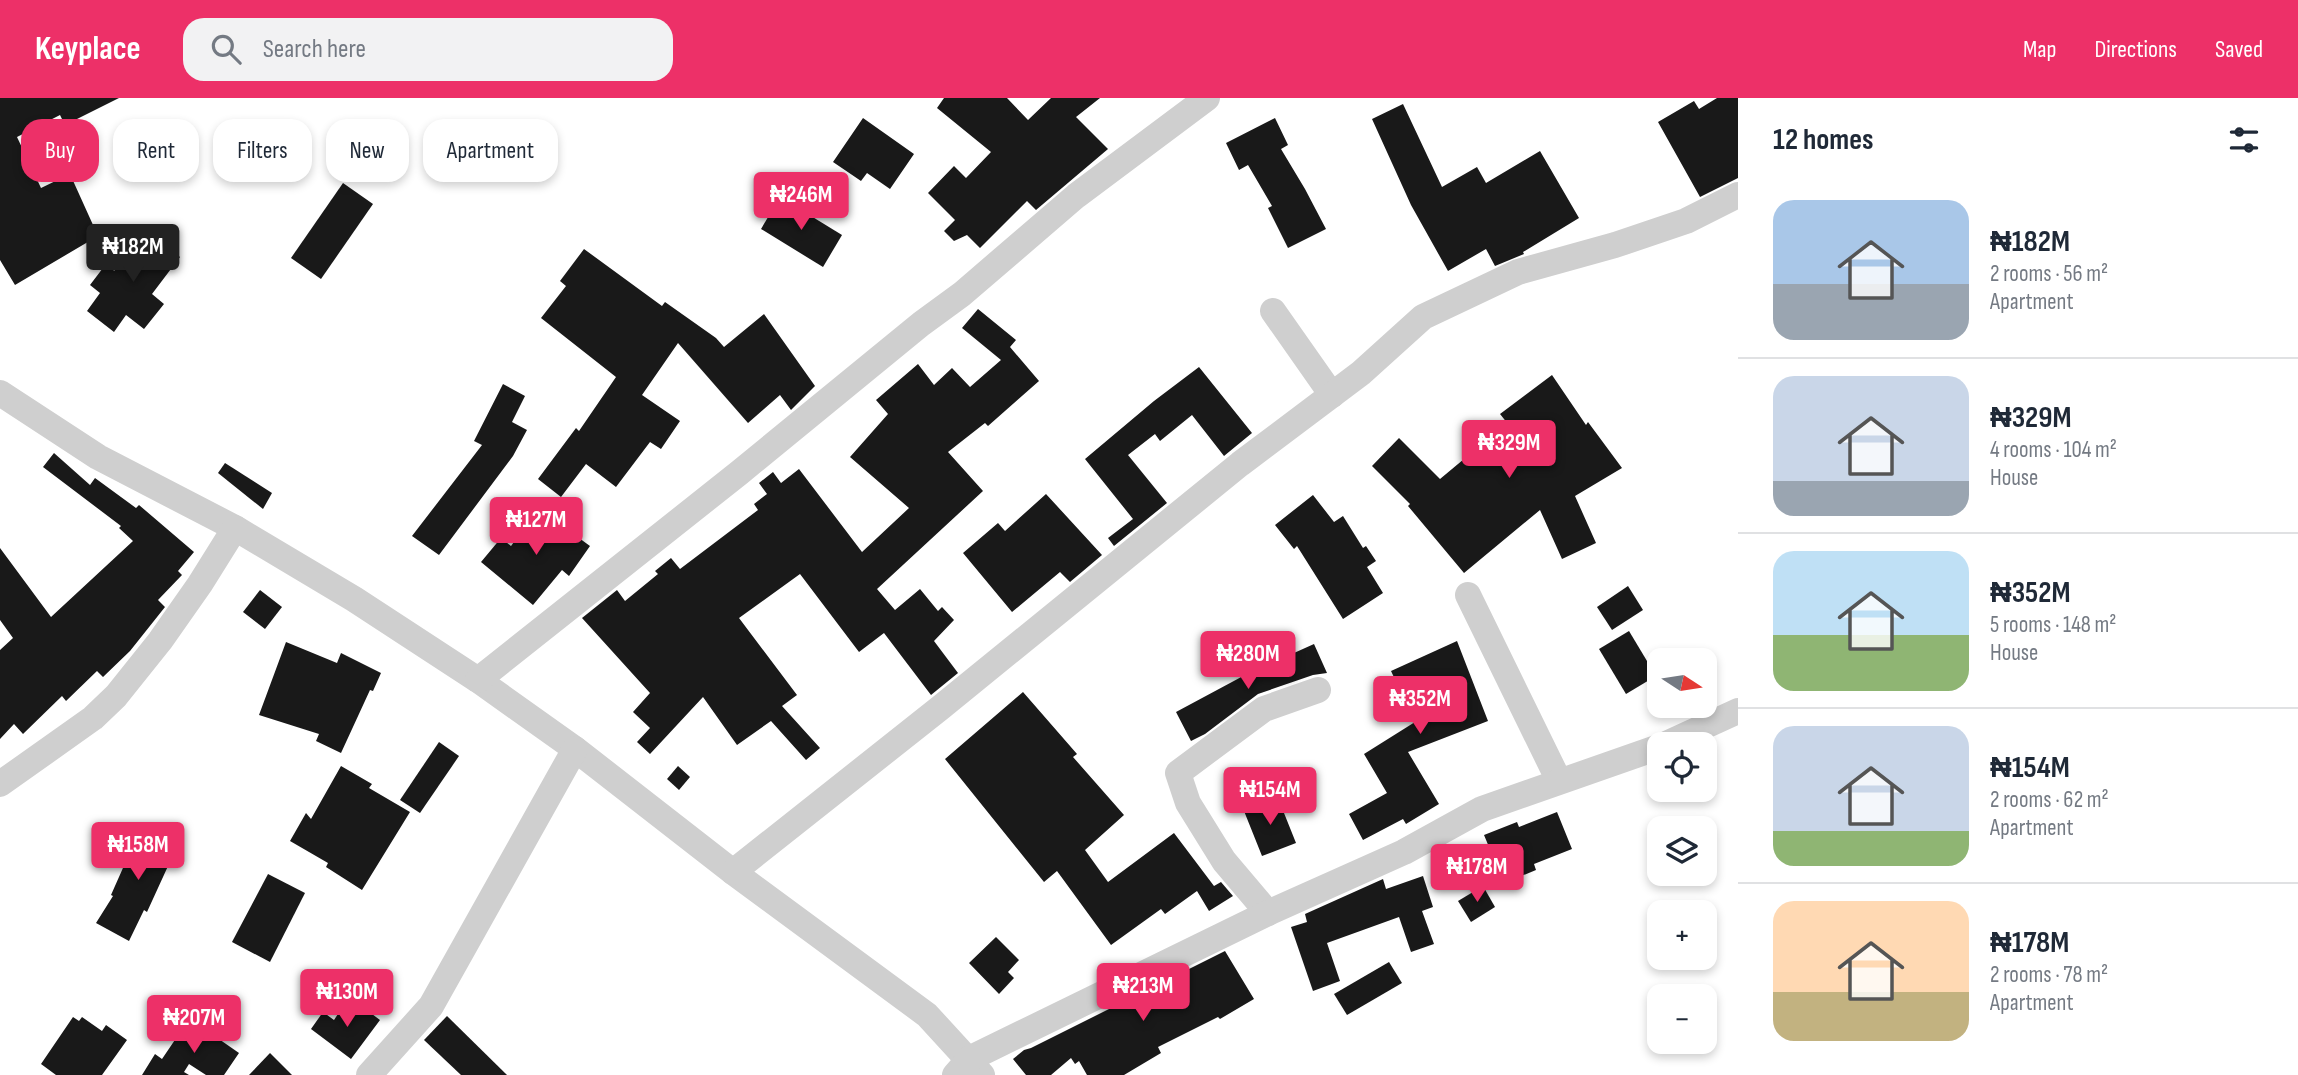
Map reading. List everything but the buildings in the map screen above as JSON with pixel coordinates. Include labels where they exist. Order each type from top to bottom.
[{"type":"street","points":[[478,680],[728,482],[921,324],[962,294],[1076,196],[1207,98]]},
{"type":"street","points":[[733,872],[1240,464],[1361,373],[1423,317],[1518,272],[1615,245],[1686,221],[1738,195]]},
{"type":"street","points":[[1273,311],[1332,395]]},
{"type":"street","points":[[0,393],[98,457],[235,528],[354,599],[478,680],[926,1015],[969,1070],[1268,913],[1404,852],[1482,809],[1647,751]]},
{"type":"street","points":[[0,784],[93,718],[116,696],[184,607],[235,528]]},
{"type":"street","points":[[1468,595],[1559,781]]},
{"type":"street","points":[[1268,913],[1224,861],[1188,803],[1178,773],[1264,709],[1318,690]]},
{"type":"street","points":[[1692,732],[1738,711]]},
{"type":"street","points":[[369,1075],[431,1006],[575,750]]}]
